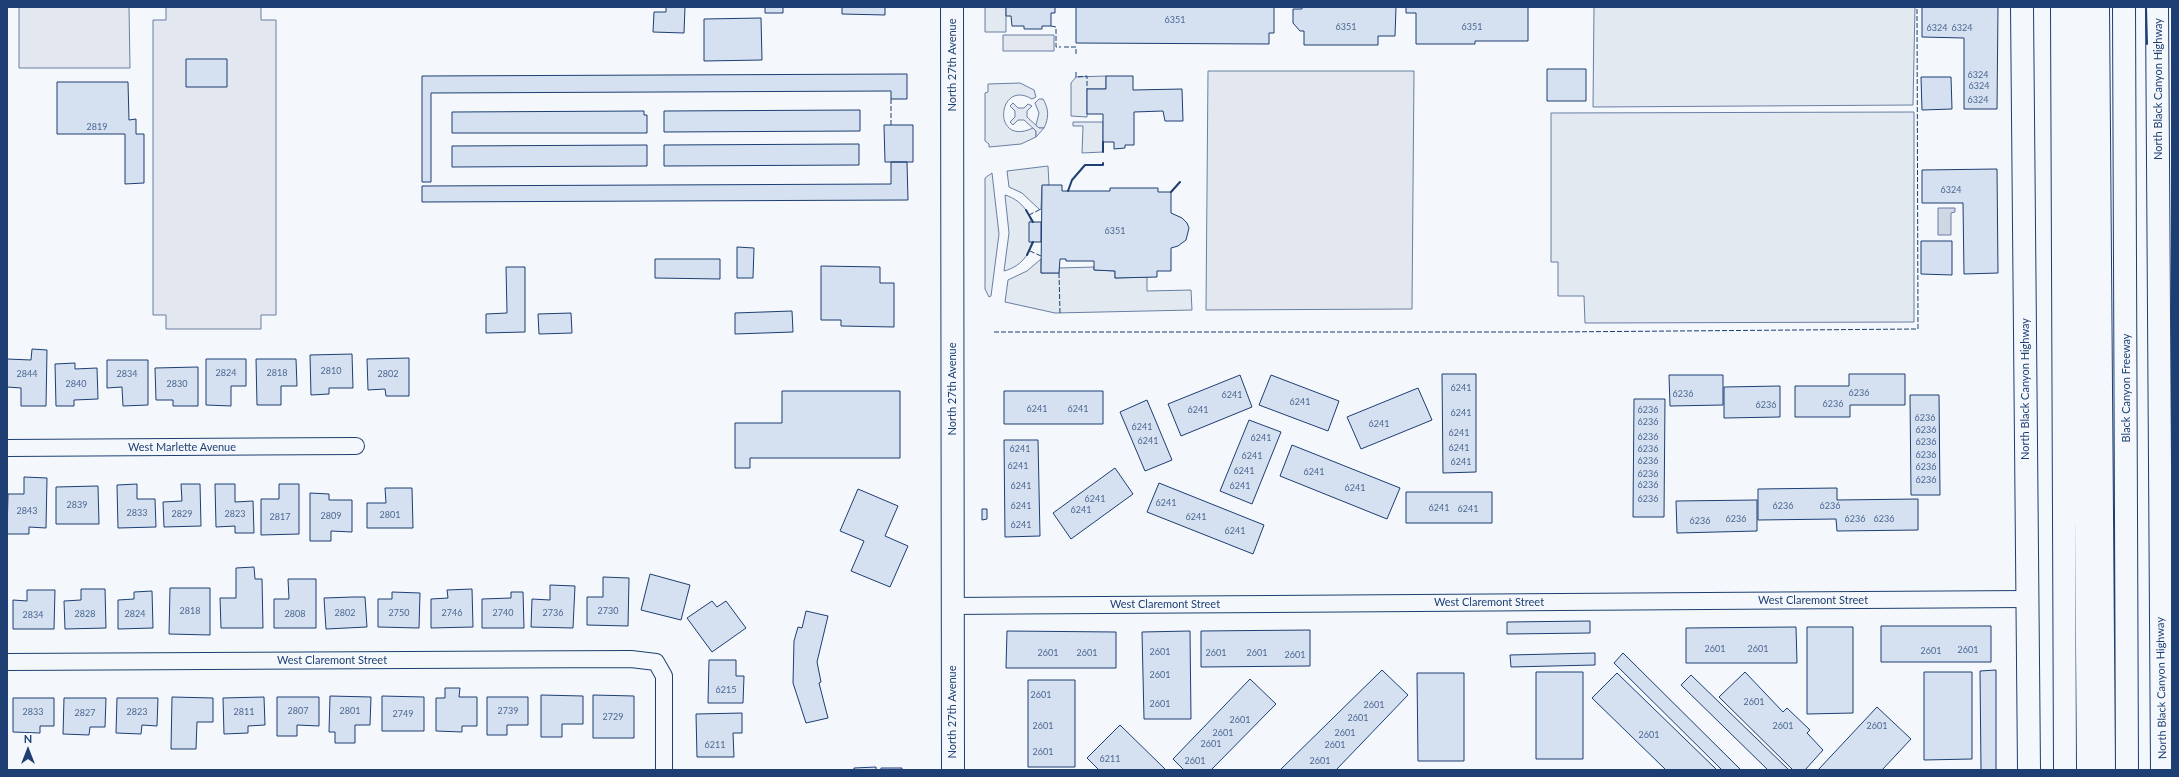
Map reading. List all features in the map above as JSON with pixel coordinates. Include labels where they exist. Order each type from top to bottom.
[{"type":"main road","name":"North 27th Avenue","points":[[952,7],[953,770]]},
{"type":"main road","name":"North Black Canyon Highway","points":[[2022,7],[2029,770]]},
{"type":"main road","points":[[2062,7],[2065,770]]},
{"type":"main road","points":[[2082,7],[2088,770]]},
{"type":"main road","points":[[2098,7],[2104,770]]},
{"type":"main road","name":"Black Canyon Freeway","points":[[2124,7],[2127,770]]},
{"type":"main road","name":"North Black Canyon Highway","points":[[2157,7],[2165,95],[2166,567],[2162,770]]},
{"type":"street","name":"West Marlette Avenue","points":[[7,448],[356,446]]},
{"type":"street","name":"West Claremont Street","points":[[952,606],[2027,599]]},
{"type":"street","name":"West Claremont Street","points":[[7,662],[631,659],[656,662],[664,676],[664,770]]},
{"type":"shaded area","points":[[19,7],[129,7],[130,68],[19,68]]},
{"type":"shaded area","points":[[166,7],[261,7],[261,20],[276,20],[276,315],[261,315],[261,329],[166,329],[166,315],[153,315],[153,20],[166,20]]},
{"type":"shaded area","points":[[985,7],[1006,7],[1006,32],[985,32]]},
{"type":"shaded area","points":[[1594,7],[1915,7],[1913,105],[1593,107]]},
{"type":"shaded area","points":[[1003,35],[1054,35],[1054,51],[1003,51]]},
{"type":"shaded area","points":[[1208,71],[1414,71],[1412,309],[1206,310]]},
{"type":"shaded area","points":[[1106,76],[1106,89],[1087,89],[1087,117],[1071,116],[1071,83],[1076,77]]},
{"type":"shaded area","points":[[1020,83],[1034,90],[1036,97],[1032,99],[1020,95],[1011,97],[1006,104],[1004,113],[1005,122],[1010,129],[1019,132],[1033,128],[1036,131],[1036,137],[1021,144],[989,147],[989,144],[985,141],[985,93],[988,92],[988,84]]},
{"type":"shaded area","points":[[1039,99],[1043,99],[1047,110],[1047,121],[1044,128],[1039,128],[1036,125],[1039,113],[1035,103]]},
{"type":"shaded area","points":[[1013,103],[1018,108],[1024,108],[1028,104],[1032,106],[1027,111],[1027,117],[1039,128],[1044,128],[1036,137],[1036,131],[1024,120],[1018,120],[1013,125],[1010,122],[1015,117],[1015,111],[1010,106]]},
{"type":"shaded area","points":[[1914,112],[1914,322],[1585,323],[1584,296],[1558,296],[1558,262],[1551,262],[1551,113]]},
{"type":"shaded area","points":[[1073,122],[1103,122],[1103,152],[1082,153],[1083,126],[1073,126]]},
{"type":"shaded area","points":[[1048,166],[1049,185],[1042,186],[1040,210],[1022,193],[1009,187],[1007,171]]},
{"type":"shaded area","points":[[992,173],[999,234],[991,296],[989,297],[985,289],[985,178]]},
{"type":"shaded area","points":[[1005,195],[1017,201],[1026,210],[1031,221],[1033,233],[1031,245],[1026,256],[1017,265],[1004,271],[1009,233]]},
{"type":"shaded area","points":[[1938,208],[1955,208],[1955,212],[1951,213],[1951,235],[1938,235]]},
{"type":"shaded area","points":[[1041,259],[1041,273],[1059,273],[1059,268],[1094,267],[1094,270],[1115,271],[1115,278],[1147,277],[1147,291],[1191,290],[1192,310],[1055,313],[1005,302],[1008,280],[1027,271]]},
{"type":"building","points":[[666,7],[685,7],[684,33],[653,32],[654,12],[666,12]]},
{"type":"building","points":[[765,7],[783,7],[783,13],[765,13]]},
{"type":"building","points":[[842,7],[885,7],[885,15],[842,14]]},
{"type":"building","points":[[1006,7],[1055,7],[1055,13],[1051,13],[1051,26],[1042,26],[1042,29],[1024,29],[1024,26],[1012,26],[1011,16],[1006,16]]},
{"type":"building","points":[[1076,7],[1274,7],[1274,33],[1269,33],[1269,44],[1076,43]]},
{"type":"building","points":[[1302,7],[1396,7],[1395,36],[1378,36],[1378,45],[1304,45],[1304,31],[1300,31],[1293,23],[1293,9],[1302,9]]},
{"type":"building","points":[[1406,7],[1528,7],[1528,41],[1475,41],[1475,44],[1416,44],[1416,13],[1406,13]]},
{"type":"building","points":[[1922,7],[1998,7],[1997,109],[1964,109],[1964,38],[1922,37]]},
{"type":"building","points":[[761,18],[762,60],[704,61],[704,19]]},
{"type":"building","points":[[186,59],[227,59],[227,87],[186,87]]},
{"type":"building","points":[[1547,69],[1586,69],[1586,101],[1547,101]]},
{"type":"building","points":[[907,74],[907,99],[891,99],[891,91],[431,93],[431,182],[422,182],[422,76]]},
{"type":"building","points":[[1106,76],[1133,76],[1133,90],[1182,89],[1183,121],[1165,121],[1163,111],[1134,112],[1134,145],[1125,145],[1125,148],[1114,149],[1114,142],[1103,142],[1103,114],[1087,114],[1087,89],[1106,89]]},
{"type":"building","points":[[1921,77],[1951,77],[1952,109],[1922,110]]},
{"type":"building","points":[[57,82],[128,82],[129,120],[136,119],[136,134],[144,134],[144,183],[125,184],[125,134],[57,134]]},
{"type":"building","points":[[860,110],[860,131],[664,132],[664,111]]},
{"type":"building","points":[[644,111],[644,115],[647,115],[647,133],[452,133],[452,112]]},
{"type":"building","points":[[884,125],[913,125],[913,162],[885,162]]},
{"type":"building","points":[[859,144],[859,165],[664,166],[664,145]]},
{"type":"building","points":[[647,145],[647,166],[452,167],[452,146]]},
{"type":"building","points":[[891,162],[907,162],[908,200],[422,202],[422,186],[891,184]]},
{"type":"building","points":[[1997,169],[1998,273],[1964,274],[1963,203],[1922,203],[1922,170]]},
{"type":"building","points":[[1042,185],[1062,185],[1062,191],[1110,191],[1110,188],[1158,188],[1158,192],[1171,192],[1171,213],[1182,218],[1187,223],[1189,228],[1186,240],[1178,246],[1171,248],[1171,271],[1157,271],[1157,277],[1115,278],[1115,271],[1094,270],[1094,261],[1066,261],[1066,259],[1060,259],[1059,273],[1041,273]]},
{"type":"building","points":[[1029,222],[1041,222],[1041,242],[1029,242]]},
{"type":"building","points":[[1921,241],[1952,241],[1952,275],[1921,274]]},
{"type":"building","points":[[737,247],[754,248],[753,278],[737,278]]},
{"type":"building","points":[[655,259],[720,259],[720,279],[655,278]]},
{"type":"building","points":[[821,266],[880,267],[880,283],[894,283],[894,327],[841,326],[841,320],[821,320]]},
{"type":"building","points":[[506,267],[525,267],[525,332],[486,333],[486,314],[507,313]]},
{"type":"building","points":[[792,311],[793,332],[735,334],[735,313]]},
{"type":"building","points":[[571,313],[572,333],[539,334],[538,314]]},
{"type":"building","points":[[32,349],[47,350],[46,406],[21,406],[21,388],[7,387],[7,359],[31,360]]},
{"type":"building","points":[[352,354],[353,388],[329,388],[329,394],[311,395],[310,355]]},
{"type":"building","points":[[409,358],[409,396],[386,396],[385,389],[368,390],[367,359]]},
{"type":"building","points":[[206,359],[246,359],[246,386],[231,386],[231,406],[206,405]]},
{"type":"building","points":[[256,359],[296,359],[297,386],[281,386],[281,405],[257,405]]},
{"type":"building","points":[[107,360],[148,360],[148,405],[123,406],[122,387],[107,388]]},
{"type":"building","points":[[75,363],[75,369],[97,368],[98,399],[74,400],[74,406],[56,406],[55,364]]},
{"type":"building","points":[[198,367],[198,406],[173,406],[173,400],[156,400],[155,368]]},
{"type":"building","points":[[1442,374],[1476,374],[1476,472],[1443,473]]},
{"type":"building","points":[[1849,374],[1905,374],[1905,405],[1850,405],[1850,417],[1795,417],[1795,386],[1849,386]]},
{"type":"building","points":[[1240,375],[1252,407],[1181,436],[1168,404]]},
{"type":"building","points":[[1271,375],[1339,401],[1328,431],[1259,405]]},
{"type":"building","points":[[1669,375],[1723,375],[1723,405],[1670,406]]},
{"type":"building","points":[[1780,386],[1780,417],[1724,418],[1724,387]]},
{"type":"building","points":[[1418,388],[1432,420],[1361,449],[1347,417]]},
{"type":"building","points":[[782,391],[900,391],[900,458],[750,458],[750,468],[735,468],[735,423],[782,423]]},
{"type":"building","points":[[1004,391],[1103,391],[1103,424],[1004,424]]},
{"type":"building","points":[[1910,395],[1939,395],[1940,495],[1911,495]]},
{"type":"building","points":[[1634,399],[1665,399],[1664,517],[1633,517]]},
{"type":"building","points":[[1147,400],[1172,460],[1145,471],[1120,412]]},
{"type":"building","points":[[1249,420],[1281,432],[1252,504],[1220,491]]},
{"type":"building","points":[[1004,440],[1038,440],[1040,536],[1005,537]]},
{"type":"building","points":[[1292,445],[1400,488],[1387,519],[1280,476]]},
{"type":"building","points":[[1115,468],[1133,494],[1071,539],[1053,513]]},
{"type":"building","points":[[24,477],[47,478],[46,528],[29,527],[29,534],[7,534],[8,494],[24,494]]},
{"type":"building","points":[[1159,483],[1264,525],[1253,554],[1147,512]]},
{"type":"building","points":[[137,484],[137,499],[155,499],[156,527],[118,528],[117,485]]},
{"type":"building","points":[[181,484],[200,484],[201,526],[164,527],[163,502],[182,501]]},
{"type":"building","points":[[215,484],[235,484],[235,502],[253,501],[254,533],[235,533],[235,526],[216,527]]},
{"type":"building","points":[[279,484],[299,484],[299,534],[261,535],[261,499],[279,499]]},
{"type":"building","points":[[98,486],[99,524],[56,524],[56,487]]},
{"type":"building","points":[[385,488],[412,488],[413,528],[367,528],[367,503],[386,503]]},
{"type":"building","points":[[1837,488],[1837,500],[1918,499],[1918,530],[1837,531],[1836,519],[1758,520],[1758,489]]},
{"type":"building","points":[[858,489],[898,506],[885,536],[908,546],[890,587],[851,571],[864,541],[840,531]]},
{"type":"building","points":[[1406,492],[1492,492],[1492,523],[1406,523]]},
{"type":"building","points":[[310,493],[329,494],[329,500],[352,500],[352,532],[331,531],[331,541],[310,541]]},
{"type":"building","points":[[1757,500],[1757,531],[1677,533],[1676,501]]},
{"type":"building","points":[[982,509],[987,509],[987,519],[982,520]]},
{"type":"building","points":[[254,567],[255,579],[262,579],[263,628],[221,628],[220,598],[236,598],[236,568]]},
{"type":"building","points":[[650,574],[690,585],[681,620],[641,610]]},
{"type":"building","points":[[603,577],[629,578],[628,626],[587,625],[587,597],[603,597]]},
{"type":"building","points":[[288,579],[316,579],[316,628],[274,628],[274,599],[289,599]]},
{"type":"building","points":[[550,585],[575,586],[573,628],[531,627],[532,599],[550,600]]},
{"type":"building","points":[[170,588],[210,588],[210,635],[169,634]]},
{"type":"building","points":[[81,589],[105,589],[106,628],[65,629],[64,601],[81,600]]},
{"type":"building","points":[[472,589],[473,627],[431,628],[431,599],[448,598],[447,590]]},
{"type":"building","points":[[27,590],[55,590],[54,629],[13,629],[13,600],[27,601]]},
{"type":"building","points":[[152,591],[153,628],[118,629],[118,600],[134,599],[134,592]]},
{"type":"building","points":[[392,592],[420,593],[419,628],[378,627],[378,599],[392,599]]},
{"type":"building","points":[[511,592],[523,592],[524,628],[482,628],[482,599],[511,598]]},
{"type":"building","points":[[365,597],[367,627],[326,629],[324,598]]},
{"type":"building","points":[[712,601],[717,607],[726,601],[746,628],[712,652],[687,618]]},
{"type":"building","points":[[806,611],[828,616],[817,662],[821,682],[819,683],[828,718],[806,723],[793,683],[794,641],[798,627],[802,628]]},
{"type":"building","points":[[1590,621],[1590,633],[1507,634],[1507,622]]},
{"type":"building","points":[[1881,626],[1991,626],[1991,662],[1881,662]]},
{"type":"building","points":[[1796,627],[1797,663],[1686,663],[1686,628]]},
{"type":"building","points":[[1807,627],[1853,627],[1853,713],[1807,714]]},
{"type":"building","points":[[1310,630],[1310,666],[1201,667],[1201,631]]},
{"type":"building","points":[[1007,631],[1116,632],[1116,668],[1006,668]]},
{"type":"building","points":[[1190,631],[1191,719],[1144,719],[1142,632]]},
{"type":"building","points":[[1595,653],[1595,665],[1511,667],[1510,655]]},
{"type":"building","points":[[1623,653],[1741,770],[1722,770],[1614,663]]},
{"type":"building","points":[[709,660],[736,660],[736,676],[744,676],[743,703],[708,703]]},
{"type":"building","points":[[1382,670],[1408,695],[1336,770],[1280,770]]},
{"type":"building","points":[[1996,670],[1996,770],[1981,770],[1980,671]]},
{"type":"building","points":[[1536,672],[1583,672],[1583,759],[1536,759]]},
{"type":"building","points":[[1745,672],[1783,712],[1787,708],[1810,730],[1807,733],[1823,750],[1805,770],[1793,770],[1719,697]]},
{"type":"building","points":[[1924,672],[1972,672],[1972,759],[1924,760]]},
{"type":"building","points":[[1417,673],[1464,673],[1464,761],[1418,761]]},
{"type":"building","points":[[1617,673],[1717,770],[1666,770],[1592,698]]},
{"type":"building","points":[[1691,675],[1789,770],[1768,770],[1681,685]]},
{"type":"building","points":[[1250,679],[1276,704],[1211,770],[1184,770],[1173,759]]},
{"type":"building","points":[[1028,680],[1075,680],[1075,767],[1028,767]]},
{"type":"building","points":[[445,688],[460,688],[459,697],[477,697],[477,726],[462,726],[462,732],[436,731],[436,698],[445,698]]},
{"type":"building","points":[[541,695],[583,696],[583,724],[562,724],[562,737],[541,737]]},
{"type":"building","points":[[593,695],[634,696],[634,738],[593,738]]},
{"type":"building","points":[[330,696],[371,697],[370,725],[355,725],[355,743],[335,743],[335,732],[329,732]]},
{"type":"building","points":[[382,696],[424,697],[424,731],[382,731]]},
{"type":"building","points":[[172,697],[213,698],[213,722],[197,722],[196,749],[171,749]]},
{"type":"building","points":[[264,697],[265,725],[248,726],[248,733],[224,734],[223,698]]},
{"type":"building","points":[[277,697],[319,697],[319,726],[297,725],[297,736],[277,736]]},
{"type":"building","points":[[487,697],[528,697],[528,725],[507,725],[507,735],[487,735]]},
{"type":"building","points":[[13,698],[54,698],[54,726],[40,726],[40,733],[13,732]]},
{"type":"building","points":[[64,698],[106,698],[105,727],[90,727],[89,735],[63,734]]},
{"type":"building","points":[[117,698],[158,698],[157,726],[142,725],[141,734],[116,733]]},
{"type":"building","points":[[1877,707],[1911,739],[1882,770],[1818,770]]},
{"type":"building","points":[[742,713],[742,733],[733,733],[734,757],[697,757],[696,714]]},
{"type":"building","points":[[1120,725],[1166,770],[1099,770],[1087,758]]},
{"type":"building","points":[[876,767],[876,770],[854,770],[854,768]]},
{"type":"building","points":[[881,768],[902,768],[902,770],[881,770]]},
{"type":"fence","points":[[994,332],[1554,332],[1918,329],[1917,7]]},
{"type":"fence","points":[[1051,26],[1056,27],[1056,47],[1061,47]]},
{"type":"fence","points":[[1064,47],[1076,47],[1076,55]]},
{"type":"fence","points":[[1076,72],[1076,77],[1087,76],[1087,89]]},
{"type":"fence","points":[[891,99],[891,125]]},
{"type":"fence","points":[[1029,215],[1041,209]]},
{"type":"fence","points":[[1030,251],[1041,256]]},
{"type":"fence","points":[[1059,273],[1060,313]]},
{"type":"wall","points":[[2146,7],[2147,44]]},
{"type":"wall","points":[[1103,142],[1103,152]]},
{"type":"wall","points":[[1068,191],[1072,180],[1085,165],[1103,165],[1103,163]]},
{"type":"wall","points":[[1171,192],[1180,182]]},
{"type":"wall","points":[[1026,210],[1033,222]]},
{"type":"wall","points":[[1027,255],[1033,242]]}]
